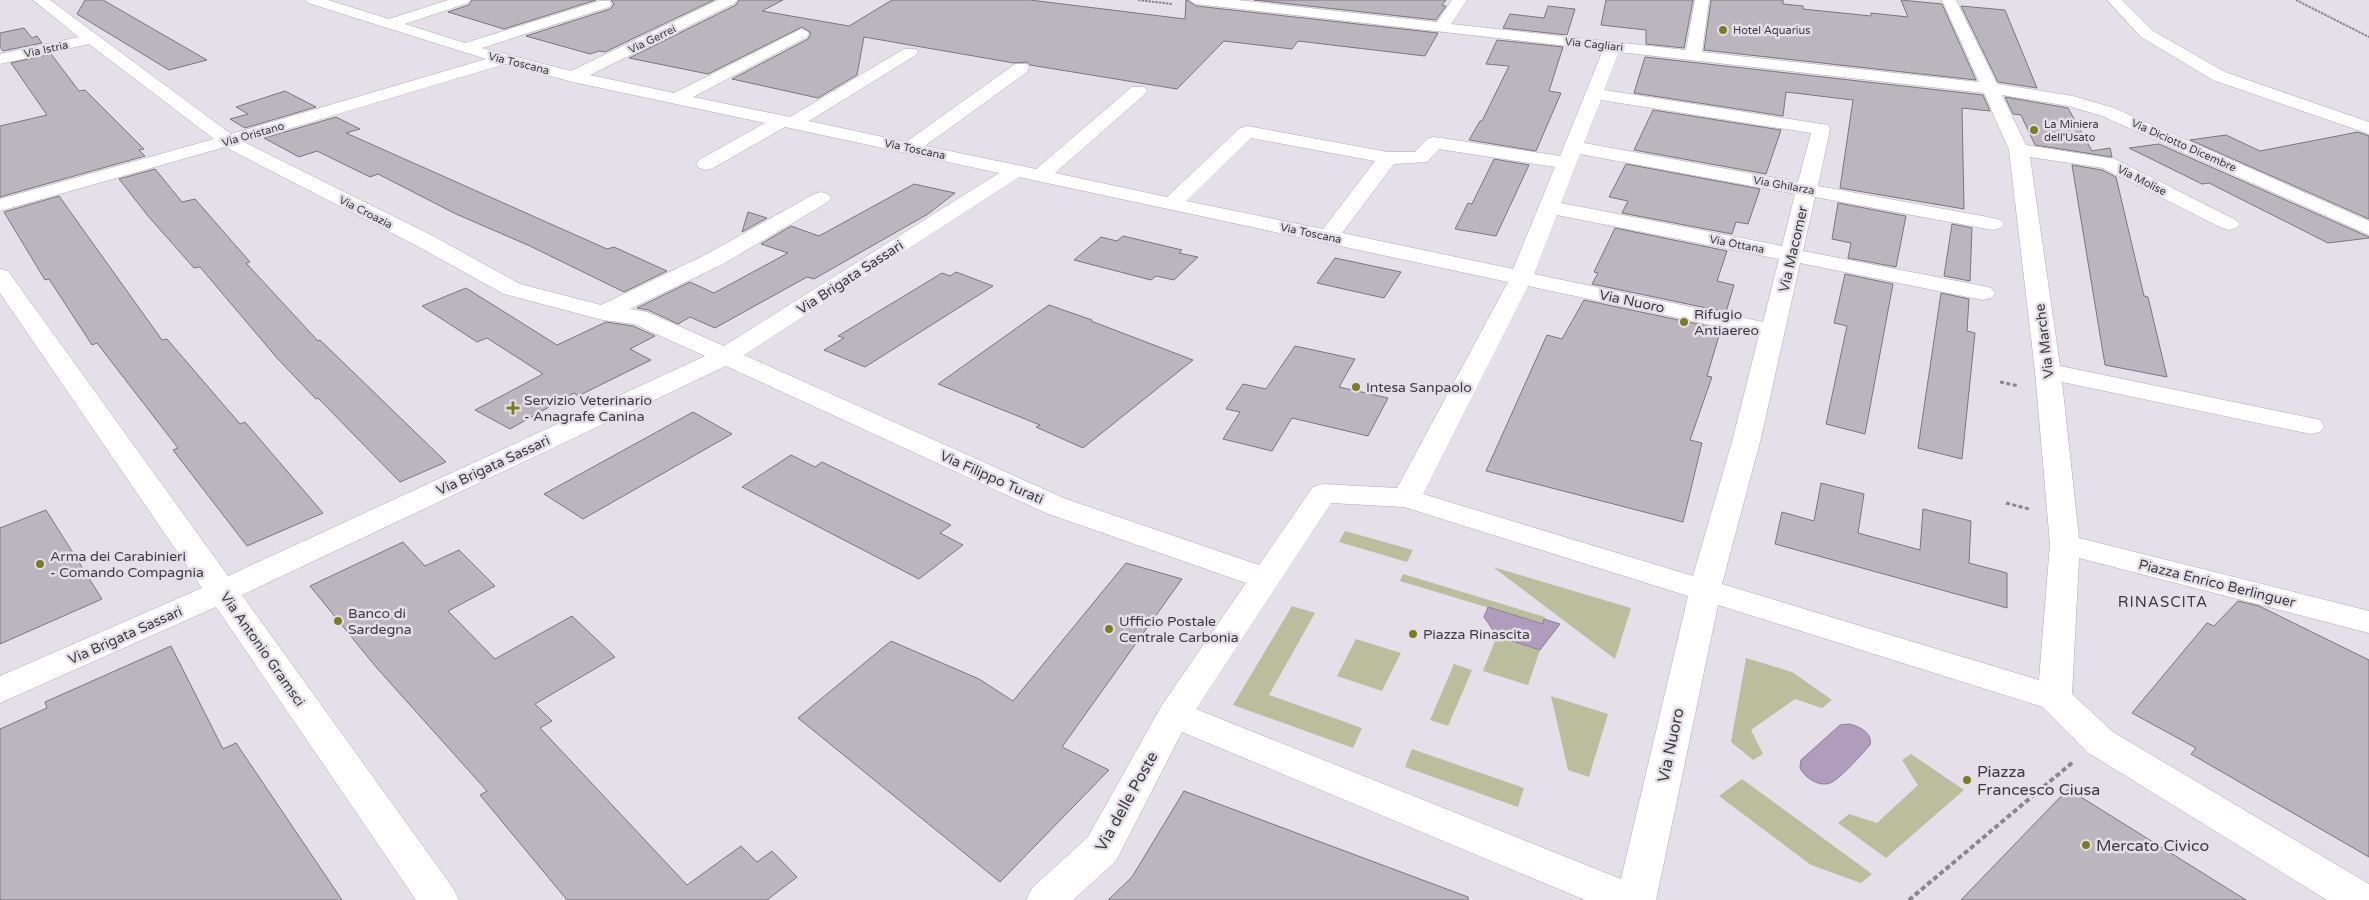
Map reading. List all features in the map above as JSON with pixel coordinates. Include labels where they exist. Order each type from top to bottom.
[{"type":"street","name":"Via Croazia","points":[[40,0],[227,141],[425,241],[512,289],[603,313],[639,318],[726,356]]},
{"type":"street","name":"Via Toscana","points":[[313,0],[465,48],[573,77],[1521,278]]},
{"type":"street","points":[[388,24],[462,0]]},
{"type":"street","name":"Via Gerrei","points":[[573,77],[730,0]]},
{"type":"street","name":"Via Cagliari","points":[[1196,0],[1221,1],[1991,89]]},
{"type":"street","points":[[1441,27],[1460,0]]},
{"type":"street","points":[[1693,55],[1702,0]]},
{"type":"street","name":"Via Marche","points":[[1948,0],[2018,150],[2048,371],[2065,544],[2054,698]]},
{"type":"street","points":[[2114,0],[2147,34],[2219,76],[2369,128]]},
{"type":"street","points":[[465,48],[604,4]]},
{"type":"street","points":[[676,99],[801,34]]},
{"type":"street","name":"Via Istria","points":[[0,59],[91,39]]},
{"type":"street","points":[[1406,498],[1521,278],[1613,46]]},
{"type":"street","points":[[706,164],[788,122],[910,52]]},
{"type":"street","name":"Via Oristano","points":[[0,205],[227,141],[504,59]]},
{"type":"street","points":[[910,148],[1021,68]]},
{"type":"street","name":"Via Diciotto Dicembre","points":[[1991,89],[2072,101],[2108,112],[2335,212],[2369,229]]},
{"type":"street","name":"Via Brigata Sassari","points":[[0,690],[222,591],[726,356],[1028,173],[1138,91]]},
{"type":"street","name":"Via Macomer","points":[[1594,94],[1821,130],[1747,438],[1705,590]]},
{"type":"street","points":[[1171,204],[1247,132],[1388,158],[1328,237]]},
{"type":"street","name":"Via Ghilarza","points":[[1388,158],[1420,158],[1434,143],[1571,155],[1807,189],[1993,224]]},
{"type":"street","name":"Via Molise","points":[[2018,150],[2108,162],[2229,224]]},
{"type":"street","points":[[603,313],[715,259],[820,198]]},
{"type":"street","name":"Via Ottana","points":[[1550,207],[1983,293]]},
{"type":"street","name":"Via Antonio Gramsci","points":[[0,276],[439,900]]},
{"type":"street","name":"Via Nuoro","points":[[1521,278],[1773,331]]},
{"type":"street","name":"Via Filippo Turati","points":[[726,356],[1056,506],[1265,578]]},
{"type":"street","points":[[2048,371],[2311,426]]},
{"type":"street","points":[[1629,900],[1174,714],[1323,493],[1406,498],[2054,698],[2100,742],[2361,900]]},
{"type":"street","name":"Piazza Enrico Berlinguer","points":[[2065,544],[2369,622]]},
{"type":"street","name":"Via Nuoro","points":[[1636,900],[1705,590]]},
{"type":"street","name":"Via delle Poste","points":[[1046,900],[1102,849],[1174,714]]},
{"type":"path","points":[[2296,0],[2369,37]]},
{"type":"path","points":[[1909,900],[2057,774],[2100,742]]},
{"type":"green space","points":[[1345,531],[1413,550],[1407,562],[1339,542]]},
{"type":"green space","points":[[1493,567],[1631,608],[1615,659]]},
{"type":"green space","points":[[1403,574],[1545,617],[1543,624],[1400,581]]},
{"type":"green space","points":[[1292,606],[1315,613],[1269,695],[1362,728],[1353,748],[1233,705]]},
{"type":"green space","points":[[1497,636],[1540,650],[1528,685],[1483,671]]},
{"type":"green space","points":[[1356,639],[1401,653],[1382,691],[1337,676]]},
{"type":"green space","points":[[1746,658],[1792,672],[1832,700],[1822,708],[1795,699],[1751,730],[1763,754],[1753,760],[1731,742]]},
{"type":"green space","points":[[1454,664],[1472,670],[1448,726],[1430,720]]},
{"type":"green space","points":[[1551,696],[1608,714],[1589,777],[1568,770]]},
{"type":"green space","points":[[1412,749],[1524,788],[1518,807],[1405,767]]},
{"type":"green space","points":[[1911,754],[1964,790],[1886,858],[1838,823],[1849,814],[1877,823],[1918,785],[1902,760]]},
{"type":"green space","points":[[1742,779],[1872,874],[1861,883],[1811,865],[1719,796]]},
{"type":"shaded area","points":[[1488,607],[1543,624],[1544,619],[1560,624],[1540,650],[1497,636],[1484,617]]},
{"type":"shaded area","points":[[1849,724],[1861,728],[1867,734],[1870,745],[1834,781],[1821,784],[1809,778],[1800,768],[1801,760],[1840,725]]},
{"type":"building","points":[[85,0],[103,0],[207,60],[169,70],[77,14]]},
{"type":"building","points":[[472,0],[596,0],[504,29],[448,12],[469,5]]},
{"type":"building","points":[[611,0],[714,0],[605,52],[599,51],[590,54],[526,36],[610,9],[614,4]]},
{"type":"building","points":[[739,0],[783,0],[762,11],[849,26],[892,0],[1030,0],[1185,19],[1187,0],[1196,6],[1438,33],[1425,56],[1298,41],[1292,49],[1224,41],[1177,89],[1030,65],[1027,62],[1014,63],[864,37],[857,75],[818,98],[732,79],[808,39],[811,33],[802,27],[708,74],[629,58],[736,5]]},
{"type":"building","points":[[1254,0],[1446,0],[1442,5],[1446,6],[1436,20]]},
{"type":"building","points":[[1606,0],[1693,0],[1684,48],[1646,44],[1646,30],[1601,25]]},
{"type":"building","points":[[1711,0],[1783,0],[1783,4],[1803,6],[1803,9],[1871,16],[1871,13],[1908,17],[1901,0],[1942,4],[1976,80],[1704,50]]},
{"type":"building","points":[[1548,6],[1575,9],[1567,35],[1503,28],[1510,14],[1544,18]]},
{"type":"building","points":[[1961,6],[2005,10],[2037,88],[1998,82]]},
{"type":"building","points":[[24,28],[32,38],[37,36],[42,43],[3,51],[0,47],[0,33]]},
{"type":"building","points":[[1497,40],[1563,47],[1549,91],[1561,93],[1536,151],[1469,140],[1480,121],[1482,121],[1509,66],[1486,64]]},
{"type":"building","points":[[51,54],[79,91],[85,90],[144,149],[139,150],[145,156],[0,197],[0,126],[47,115],[11,63]]},
{"type":"building","points":[[1645,57],[1983,95],[1990,111],[1962,108],[1964,209],[1840,188],[1853,100],[1786,92],[1783,116],[1634,93]]},
{"type":"building","points":[[285,91],[316,107],[245,128],[230,119],[248,114],[236,107]]},
{"type":"building","points":[[2005,97],[2068,108],[2092,151],[2110,148],[2112,157],[2035,145],[2021,115],[2013,114]]},
{"type":"building","points":[[1653,110],[1781,130],[1766,174],[1634,150]]},
{"type":"building","points":[[336,117],[360,129],[346,133],[607,249],[614,247],[667,271],[624,292],[530,246],[456,214],[378,174],[370,177],[317,151],[299,157],[264,138]]},
{"type":"building","points":[[2358,132],[2369,136],[2369,219],[2190,140],[2226,135],[2260,151]]},
{"type":"building","points":[[2159,144],[2369,238],[2328,243],[2209,183],[2202,184],[2129,148]]},
{"type":"building","points":[[1494,159],[1529,165],[1496,236],[1455,229],[1468,203],[1472,204]]},
{"type":"building","points":[[1626,164],[1760,189],[1748,224],[1736,222],[1732,234],[1622,213],[1628,201],[1609,197]]},
{"type":"building","points":[[2072,165],[2102,170],[2116,177],[2144,296],[2148,297],[2167,377],[2105,365]]},
{"type":"building","points":[[155,169],[182,202],[195,199],[250,262],[246,263],[318,341],[320,340],[446,462],[400,482],[318,398],[316,399],[277,358],[200,267],[194,268],[148,216],[119,179]]},
{"type":"building","points":[[914,184],[955,193],[928,214],[814,279],[807,277],[715,328],[690,317],[678,324],[648,310],[637,308],[690,282],[714,293],[788,253],[761,244],[791,226],[819,236]]},
{"type":"building","points":[[59,196],[162,340],[167,339],[240,424],[245,422],[323,513],[247,546],[173,450],[178,448],[97,343],[92,345],[49,279],[45,280],[4,212]]},
{"type":"building","points":[[1838,203],[1906,216],[1896,267],[1848,258],[1851,243],[1832,239]]},
{"type":"building","points":[[748,212],[767,218],[742,232]]},
{"type":"building","points":[[1952,224],[1972,228],[1970,281],[1944,276]]},
{"type":"building","points":[[1615,228],[1727,251],[1717,281],[1734,285],[1726,312],[1592,284],[1598,273],[1594,272]]},
{"type":"building","points":[[1123,236],[1182,250],[1179,253],[1198,257],[1174,280],[1156,276],[1151,280],[1074,260],[1101,237],[1117,241]]},
{"type":"building","points":[[1335,258],[1401,272],[1384,298],[1317,283]]},
{"type":"building","points":[[956,272],[993,286],[865,367],[824,350],[844,338],[838,336],[942,273],[950,276]]},
{"type":"building","points":[[1845,274],[1893,284],[1865,434],[1826,424],[1847,326],[1834,323]]},
{"type":"building","points":[[466,288],[557,345],[606,322],[633,326],[655,336],[630,349],[651,360],[578,396],[574,393],[510,429],[475,410],[543,374],[487,338],[477,342],[422,306]]},
{"type":"building","points":[[1941,293],[1969,299],[1967,331],[1975,333],[1962,459],[1918,448]]},
{"type":"building","points":[[1584,300],[1721,329],[1707,376],[1712,377],[1690,440],[1702,443],[1683,522],[1486,471],[1547,335],[1562,339]]},
{"type":"building","points":[[1049,305],[1193,360],[1083,448],[1036,427],[1040,425],[938,384]]},
{"type":"building","points":[[1295,346],[1355,359],[1339,387],[1388,398],[1368,436],[1292,418],[1272,451],[1223,439],[1240,412],[1226,409],[1243,384],[1266,389]]},
{"type":"building","points":[[693,412],[732,434],[583,519],[544,494]]},
{"type":"building","points":[[791,455],[815,467],[822,462],[951,525],[940,533],[963,545],[919,579],[742,487]]},
{"type":"building","points":[[1821,483],[1864,494],[1858,533],[1920,550],[1923,509],[1971,521],[1969,563],[2007,573],[2007,608],[1775,544],[1782,512],[1814,521]]},
{"type":"building","name":"Arma dei Carabinieri - Comando Compagnia","points":[[46,510],[102,599],[0,644],[0,528]]},
{"type":"building","points":[[403,542],[425,566],[459,550],[495,586],[448,611],[495,659],[572,616],[615,657],[535,704],[552,721],[540,728],[687,885],[741,846],[757,862],[772,851],[797,877],[767,900],[567,900],[480,795],[487,791],[376,667],[310,586]]},
{"type":"building","points":[[1126,563],[1182,579],[1062,747],[1109,770],[1000,882],[798,718],[891,641],[979,679],[1013,701]]},
{"type":"building","points":[[2238,601],[2259,606],[2369,660],[2369,857],[2191,754],[2196,748],[2132,713],[2207,623],[2214,626]]},
{"type":"building","points":[[171,646],[223,749],[236,743],[342,900],[0,900],[0,729],[47,708],[45,702]]},
{"type":"building","name":"Mercato Civico","points":[[2068,789],[2246,900],[1961,900]]},
{"type":"building","points":[[1184,791],[1468,897],[1468,900],[1108,900],[1132,877]]},
{"type":"place","name":"Hotel Aquarius","points":[[1723,30]]},
{"type":"place","name":"La Miniera dell'Usato","points":[[2034,130]]},
{"type":"place","name":"Rifugio Antiaereo","points":[[1684,322]]},
{"type":"place","name":"Intesa Sanpaolo","points":[[1356,387]]},
{"type":"place","name":"Servizio Veterinario - Anagrafe Canina","points":[[513,408]]},
{"type":"place","name":"Arma dei Carabinieri - Comando Compagnia","points":[[40,564]]},
{"type":"place","name":"Banco di Sardegna","points":[[338,621]]},
{"type":"place","name":"Ufficio Postale Centrale Carbonia","points":[[1109,629]]},
{"type":"place","name":"Piazza Rinascita","points":[[1413,634]]},
{"type":"place","name":"Piazza Francesco Ciusa","points":[[1967,780]]},
{"type":"place","name":"Mercato Civico","points":[[2086,845]]},
{"type":"district","name":"RINASCITA","points":[[2163,602]]}]
